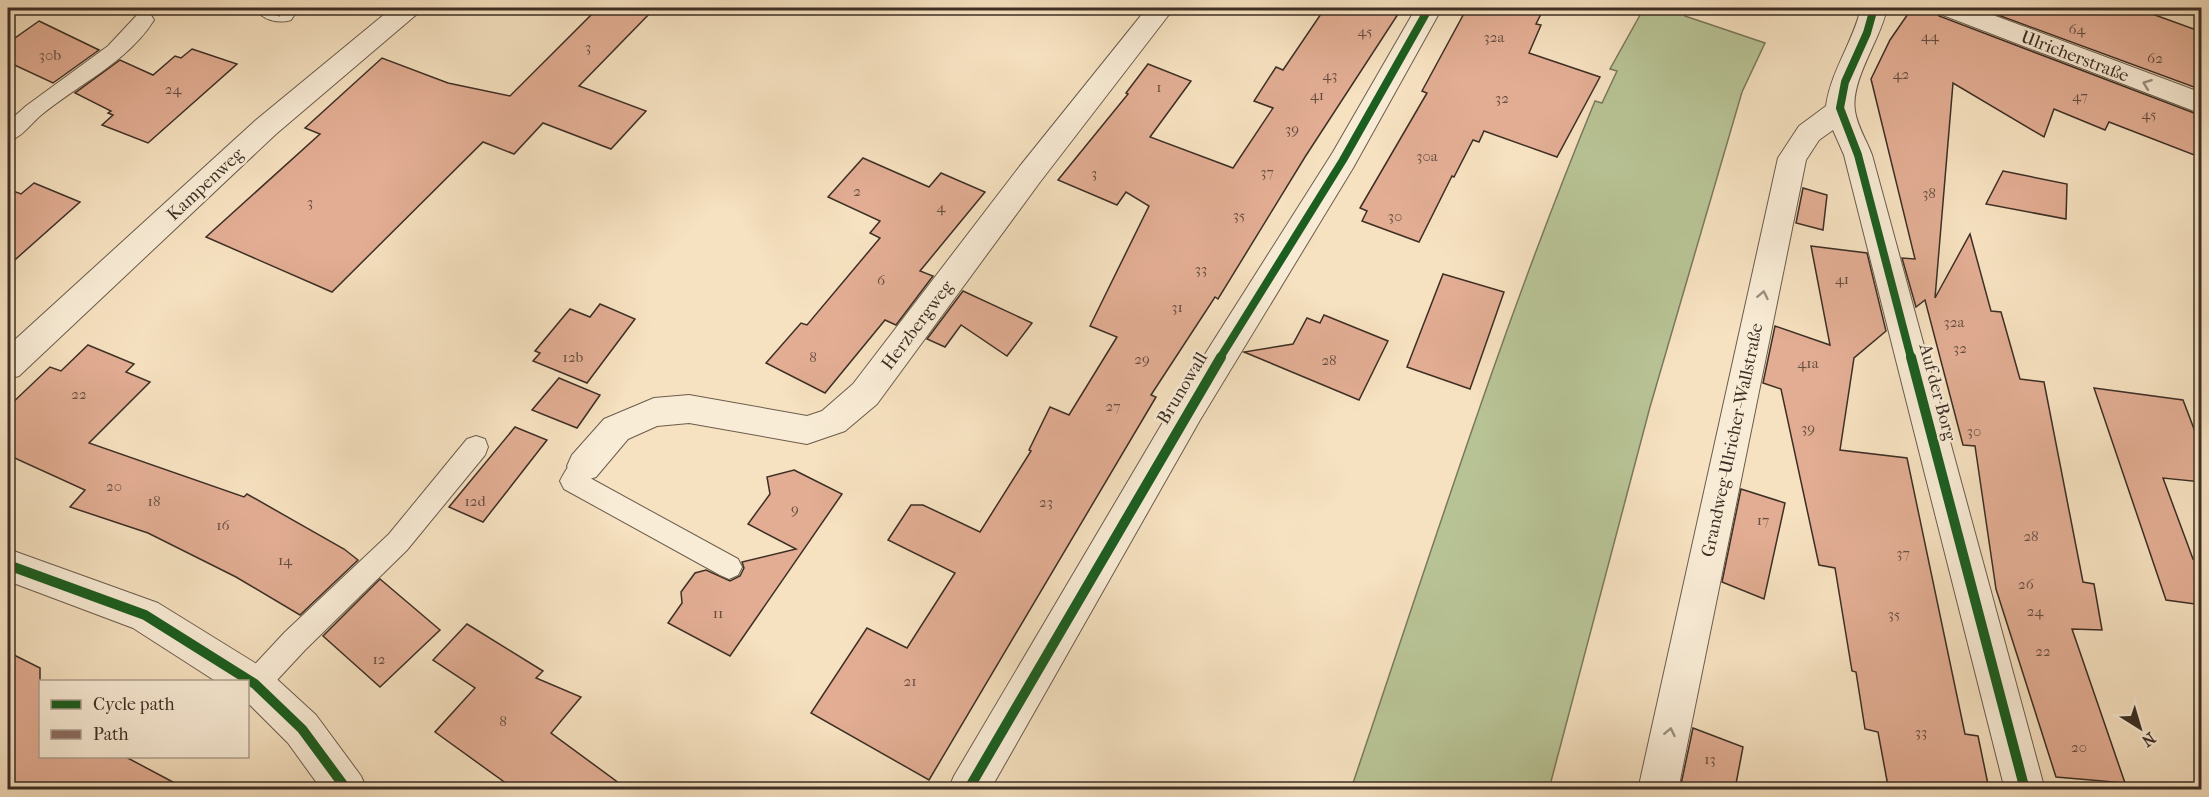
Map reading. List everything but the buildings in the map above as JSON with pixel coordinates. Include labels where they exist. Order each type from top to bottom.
[{"type":"street","name":"Kampenweg","points":[[8,366],[266,127],[408,8]]},
{"type":"street","name":"Herzbergweg","points":[[584,466],[616,429],[654,412],[689,409],[807,430],[833,421],[865,394],[1030,174],[1161,8]]},
{"type":"street","name":"Brunowall","points":[[969,789],[1188,410],[1343,160],[1429,8]]},
{"type":"street","points":[[1840,110],[1847,74],[1872,20],[1874,8]]},
{"type":"street","name":"Ulricherstraße","points":[[1949,8],[2202,104]]},
{"type":"street","name":"Grandweg-Ulricher-Wallstraße","points":[[1658,789],[1792,158],[1809,133],[1840,110]]},
{"type":"street","name":"Auf der Borg","points":[[1840,110],[1858,155],[2025,789]]},
{"type":"street","points":[[8,565],[145,615],[249,680]]},
{"type":"street","points":[[249,680],[302,729],[347,789]]},
{"type":"lane","points":[[8,134],[33,111],[115,51],[144,20]]},
{"type":"lane","points":[[255,684],[295,640],[398,542],[476,447]]},
{"type":"lane","points":[[584,466],[573,481],[729,567]]},
{"type":"green space","points":[[1644,8],[1689,8],[1685,16],[1765,43],[1742,92],[1650,407],[1549,789],[1351,789],[1467,443],[1529,271],[1595,101],[1602,103],[1617,71],[1610,69]]},
{"type":"marked path","points":[[268,8],[282,14]]},
{"type":"cycle path","points":[[968,790],[1188,410],[1343,160],[1429,8]]},
{"type":"cycle path","points":[[1874,8],[1867,33],[1845,82],[1840,108],[1858,155],[2025,790]]},
{"type":"cycle path","points":[[8,565],[145,615],[249,680]]},
{"type":"cycle path","points":[[249,680],[302,729],[347,790]]}]
